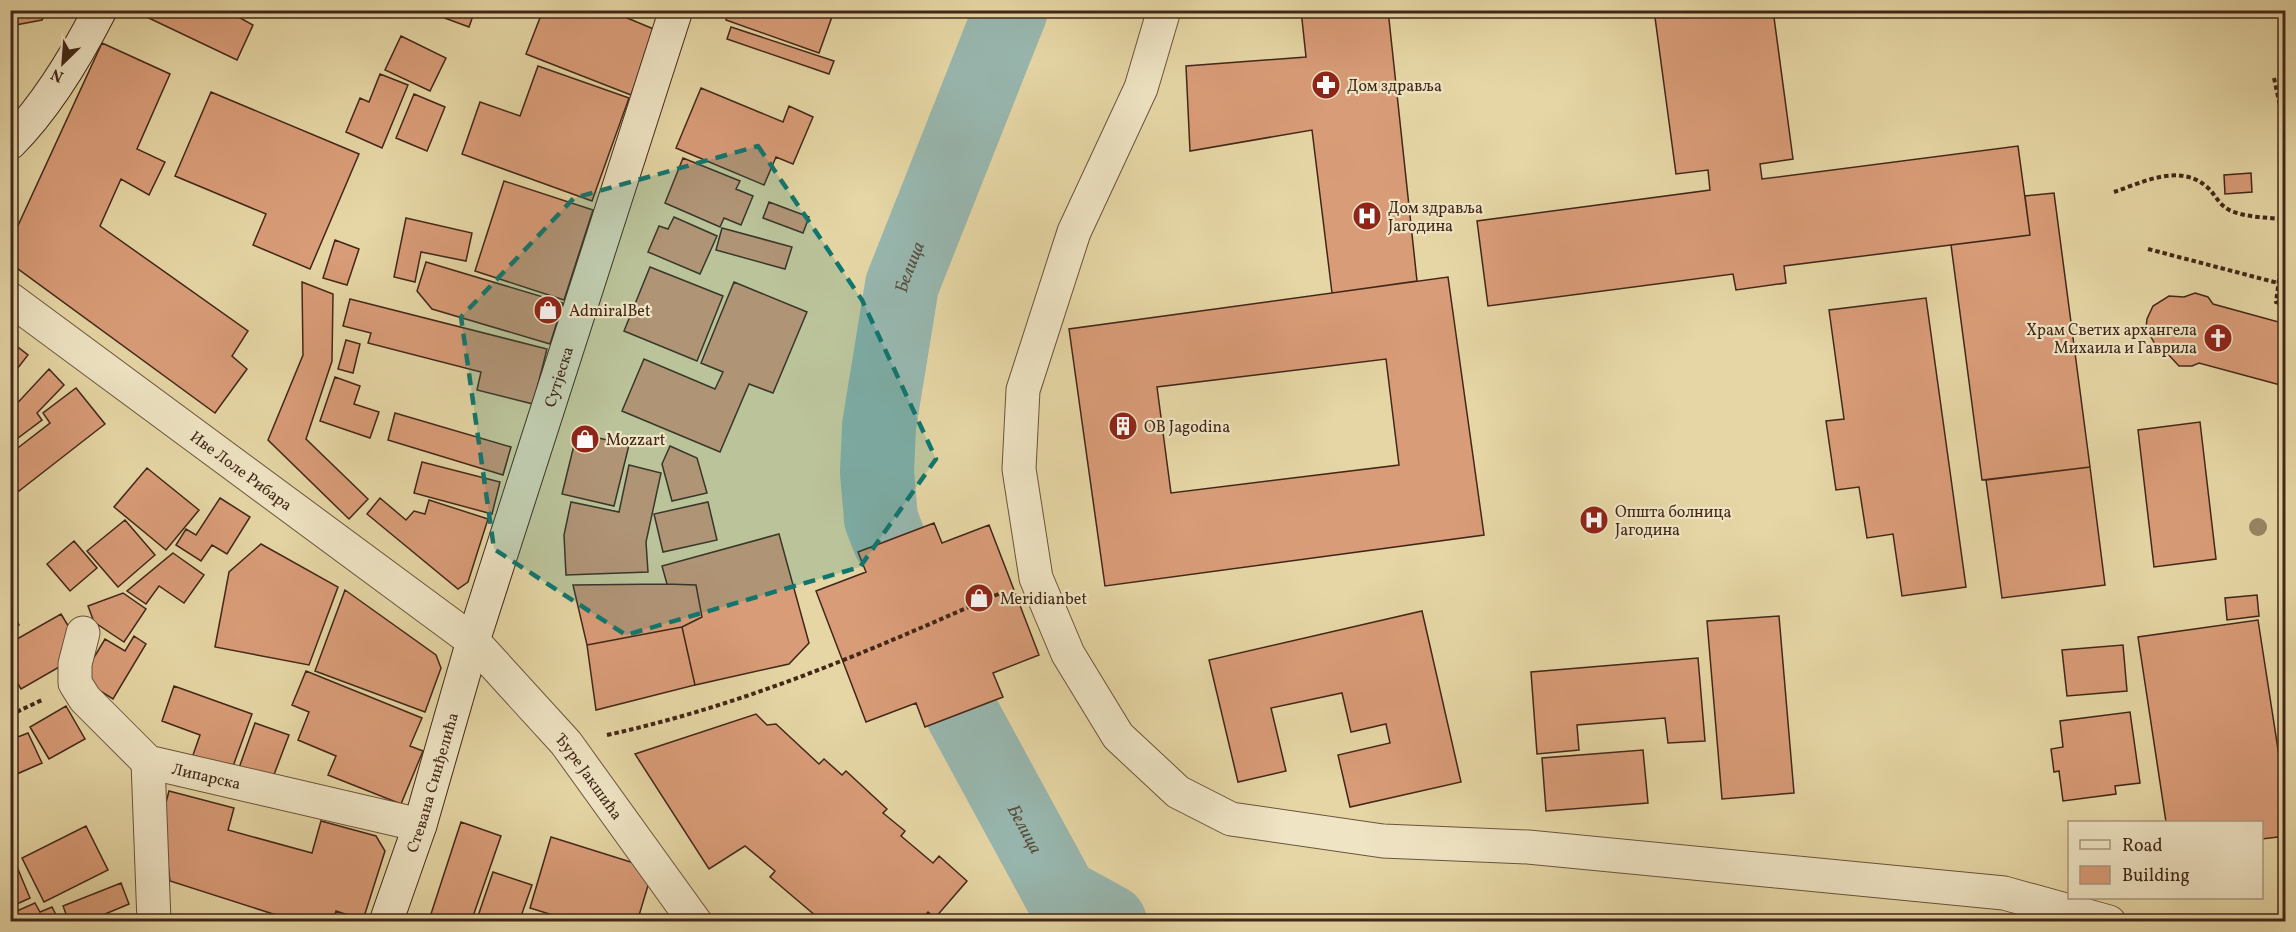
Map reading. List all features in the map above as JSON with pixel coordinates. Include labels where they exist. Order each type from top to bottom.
[{"type":"street","points":[[10,144],[25,129],[81,48],[100,10]]},
{"type":"street","name":"Сутјеска","points":[[473,641],[676,10]]},
{"type":"street","points":[[1164,10],[1141,88],[1074,232],[1023,390],[1019,469],[1036,578],[1068,654],[1118,736],[1179,792],[1231,819],[1383,841],[1528,847],[2004,893],[2109,921]]},
{"type":"street","name":"Иве Лоле Рибара","points":[[10,299],[473,641]]},
{"type":"street","points":[[83,633],[75,664],[75,683],[85,699],[148,762],[154,921]]},
{"type":"street","name":"Ђуре Јакшића","points":[[473,641],[566,744],[694,921]]},
{"type":"street","name":"Стевана Синђелића","points":[[386,921],[420,825],[473,641]]},
{"type":"street","name":"Липарска","points":[[148,762],[420,825]]},
{"type":"path","points":[[2274,78],[2286,134]]},
{"type":"path","points":[[2114,192],[2167,175],[2187,176],[2208,187],[2218,203],[2234,212],[2286,219]]},
{"type":"path","points":[[2286,227],[2276,302],[2286,305]]},
{"type":"path","points":[[2148,249],[2278,283]]},
{"type":"path","points":[[566,744],[700,712],[822,670],[1036,578]]},
{"type":"highlighted area","points":[[758,146],[862,300],[936,459],[860,567],[626,635],[494,549],[461,317],[574,198]]},
{"type":"building","points":[[10,10],[47,10],[42,20],[10,26]]},
{"type":"building","points":[[132,10],[226,10],[253,25],[237,60]]},
{"type":"building","points":[[423,10],[475,10],[469,27]]},
{"type":"building","points":[[543,10],[569,10],[580,15],[581,10],[608,10],[656,30],[631,95],[526,54]]},
{"type":"building","points":[[729,10],[834,11],[819,53],[726,20]]},
{"type":"building","name":"Дом здравља Јагодина","points":[[1301,10],[1388,10],[1417,281],[1332,293],[1312,130],[1190,151],[1186,66],[1306,57]]},
{"type":"building","points":[[1654,10],[1773,10],[1793,159],[1760,164],[1762,179],[2018,146],[2030,235],[1784,266],[1786,283],[1736,290],[1733,274],[1488,306],[1477,221],[1710,190],[1708,170],[1676,174]]},
{"type":"building","points":[[2166,10],[2191,10],[2167,15]]},
{"type":"building","points":[[731,27],[834,61],[829,74],[727,39]]},
{"type":"building","points":[[401,36],[446,58],[430,91],[385,70]]},
{"type":"building","points":[[102,43],[170,74],[137,149],[165,162],[149,195],[121,179],[100,226],[248,331],[232,356],[247,369],[215,413],[10,263],[10,243]]},
{"type":"building","points":[[538,66],[629,98],[592,201],[462,154],[480,102],[520,116]]},
{"type":"building","points":[[380,74],[408,85],[382,148],[346,132],[360,98],[369,102]]},
{"type":"building","points":[[701,88],[783,122],[789,106],[813,117],[793,164],[776,157],[764,185],[676,148]]},
{"type":"building","points":[[211,92],[359,154],[310,269],[253,245],[266,214],[175,176]]},
{"type":"building","points":[[414,94],[445,107],[427,151],[396,138]]},
{"type":"building","points":[[683,158],[740,181],[736,189],[753,196],[741,225],[724,218],[720,227],[665,203]]},
{"type":"building","points":[[2251,173],[2252,192],[2225,194],[2224,175]]},
{"type":"building","points":[[504,181],[593,210],[564,300],[475,271]]},
{"type":"building","points":[[2054,193],[2090,467],[1982,480],[1951,245],[2030,235],[2025,196]]},
{"type":"building","points":[[769,202],[809,217],[803,233],[763,218]]},
{"type":"building","points":[[674,217],[717,236],[700,274],[648,252],[659,226],[668,229]]},
{"type":"building","points":[[406,218],[472,233],[466,261],[421,252],[415,282],[394,277]]},
{"type":"building","points":[[722,228],[792,247],[785,269],[716,250]]},
{"type":"building","points":[[335,240],[359,249],[347,285],[323,278]]},
{"type":"building","points":[[426,262],[563,303],[550,344],[432,309],[417,291]]},
{"type":"building","points":[[650,267],[723,296],[697,361],[624,331]]},
{"type":"building","name":"OB Jagodina","points":[[1448,277],[1484,535],[1105,586],[1069,329]],"holes":[[[1386,359],[1399,465],[1171,493],[1157,387]]]},
{"type":"building","points":[[302,282],[333,294],[332,361],[306,439],[368,499],[349,519],[268,440],[303,355]]},
{"type":"building","points":[[734,282],[807,312],[773,393],[749,384],[720,452],[622,411],[644,359],[715,389],[723,372],[701,363]]},
{"type":"building","name":"Храм Светих архангела Михаила и Гаврила","points":[[2195,293],[2208,297],[2213,304],[2286,324],[2284,386],[2199,363],[2192,366],[2179,366],[2166,352],[2156,346],[2146,328],[2153,306],[2169,296],[2184,297]]},
{"type":"building","points":[[1926,298],[1966,587],[1902,596],[1893,534],[1867,538],[1859,487],[1836,490],[1826,421],[1844,419],[1829,310]]},
{"type":"building","points":[[350,299],[547,349],[533,404],[477,390],[481,372],[368,343],[371,333],[343,326]]},
{"type":"building","points":[[346,340],[360,344],[353,373],[338,369]]},
{"type":"building","points":[[10,341],[28,355],[10,378]]},
{"type":"building","points":[[49,369],[64,385],[37,413],[42,420],[10,444],[10,411]]},
{"type":"building","points":[[335,377],[360,386],[354,404],[379,412],[370,438],[320,421]]},
{"type":"building","points":[[76,388],[105,424],[10,498],[10,454],[50,423],[43,413]]},
{"type":"building","points":[[395,413],[511,447],[503,475],[388,440]]},
{"type":"building","points":[[2200,422],[2216,559],[2154,567],[2138,430]]},
{"type":"building","points":[[577,433],[629,445],[614,506],[562,494]]},
{"type":"building","points":[[670,446],[697,458],[707,493],[672,501],[662,464]]},
{"type":"building","points":[[422,462],[500,482],[492,514],[414,493]]},
{"type":"building","points":[[629,465],[661,473],[646,542],[648,572],[566,575],[564,535],[571,502],[619,512]]},
{"type":"building","points":[[2090,467],[2105,585],[2002,598],[1986,480]]},
{"type":"building","points":[[147,468],[199,510],[166,550],[114,507]]},
{"type":"building","points":[[220,498],[250,517],[227,554],[212,545],[201,561],[176,545],[186,529],[196,535]]},
{"type":"building","points":[[380,498],[406,520],[414,511],[425,514],[429,500],[488,519],[468,582],[458,589],[367,514]]},
{"type":"building","points":[[708,502],[717,540],[663,552],[654,514]]},
{"type":"building","points":[[125,520],[155,555],[118,587],[87,551]]},
{"type":"building","points":[[934,523],[942,543],[989,525],[1039,655],[993,673],[1003,697],[925,727],[916,703],[866,722],[816,591],[866,572],[858,552]]},
{"type":"building","points":[[779,534],[809,643],[789,664],[695,685],[682,627],[702,617],[696,585],[667,584],[662,566]]},
{"type":"building","points":[[74,541],[97,568],[70,591],[47,564]]},
{"type":"building","points":[[261,544],[338,587],[309,665],[215,647],[229,572]]},
{"type":"building","points":[[173,553],[204,575],[184,603],[159,586],[146,604],[127,591]]},
{"type":"building","points":[[573,585],[696,585],[702,617],[682,627],[587,645]]},
{"type":"building","points":[[345,590],[436,655],[441,668],[425,712],[315,671]]},
{"type":"building","points":[[123,593],[146,609],[124,642],[94,622],[88,606]]},
{"type":"building","points":[[2257,595],[2259,616],[2227,620],[2225,598]]},
{"type":"building","points":[[10,607],[19,625],[10,629]]},
{"type":"building","points":[[1422,611],[1461,782],[1350,807],[1338,755],[1390,743],[1386,724],[1351,732],[1342,693],[1271,708],[1286,771],[1238,782],[1209,660]]},
{"type":"building","points":[[61,614],[72,632],[61,666],[21,689],[10,671],[10,643]]},
{"type":"building","points":[[1779,616],[1794,793],[1722,799],[1707,621]]},
{"type":"building","points":[[2258,620],[2286,801],[2286,836],[2263,839],[2263,821],[2166,821],[2138,637]]},
{"type":"building","points":[[682,627],[695,685],[596,710],[587,645]]},
{"type":"building","points":[[134,636],[146,644],[113,699],[81,679],[105,639],[125,651]]},
{"type":"building","points":[[2123,645],[2127,691],[2067,696],[2062,650]]},
{"type":"building","points":[[1698,658],[1705,741],[1668,743],[1665,718],[1577,725],[1579,750],[1537,754],[1531,672]]},
{"type":"building","points":[[306,671],[422,718],[410,746],[423,751],[401,804],[328,775],[336,756],[298,740],[309,712],[292,705]]},
{"type":"building","points":[[174,686],[252,714],[232,769],[193,755],[200,735],[162,721]]},
{"type":"building","points":[[66,706],[85,739],[49,759],[30,727]]},
{"type":"building","points":[[2130,712],[2140,783],[2115,786],[2116,794],[2063,801],[2059,771],[2054,772],[2051,749],[2063,747],[2060,721]]},
{"type":"building","points":[[756,714],[767,725],[776,724],[819,764],[824,759],[842,775],[846,771],[887,809],[883,813],[905,831],[901,836],[933,863],[939,856],[967,881],[935,918],[928,912],[920,922],[823,922],[770,877],[775,871],[745,846],[709,869],[635,754]]},
{"type":"building","points":[[255,723],[289,735],[272,780],[239,768]]},
{"type":"building","points":[[28,733],[42,763],[10,777],[10,740]]},
{"type":"building","points":[[1643,750],[1648,803],[1546,811],[1542,758]]},
{"type":"building","points":[[169,791],[234,808],[228,830],[312,853],[321,821],[376,836],[385,851],[363,920],[336,911],[333,922],[298,922],[170,881],[162,818]]},
{"type":"building","points":[[461,822],[501,836],[471,922],[435,922],[429,920]]},
{"type":"building","points":[[86,826],[108,870],[44,902],[22,858]]},
{"type":"building","points":[[551,837],[653,869],[637,922],[575,922],[530,908]]},
{"type":"building","points":[[15,862],[30,898],[10,907],[10,864]]},
{"type":"building","points":[[493,872],[532,885],[519,922],[477,919]]},
{"type":"building","points":[[121,883],[129,904],[86,922],[69,922],[63,906]]},
{"type":"building","points":[[35,903],[40,912],[52,907],[58,919],[53,922],[10,922],[10,914]]},
{"type":"waterway","name":"Белица","points":[[889,540],[881,519],[877,472],[879,426],[902,285],[1011,10]]},
{"type":"waterway","name":"Белица","points":[[962,713],[1061,895],[1110,922]]},
{"type":"place","name":"Дом здравља","points":[[1326,85]]},
{"type":"place","name":"Дом здравља Јагодина","points":[[1367,216]]},
{"type":"place","name":"AdmiralBet","points":[[548,310]]},
{"type":"place","name":"Храм Светих архангела Михаила и Гаврила","points":[[2218,338]]},
{"type":"place","name":"OB Jagodina","points":[[1123,426]]},
{"type":"place","name":"Mozzart","points":[[585,439]]},
{"type":"place","name":"Општа болница Јагодина","points":[[1594,520]]},
{"type":"place","name":"Meridianbet","points":[[979,598]]}]
